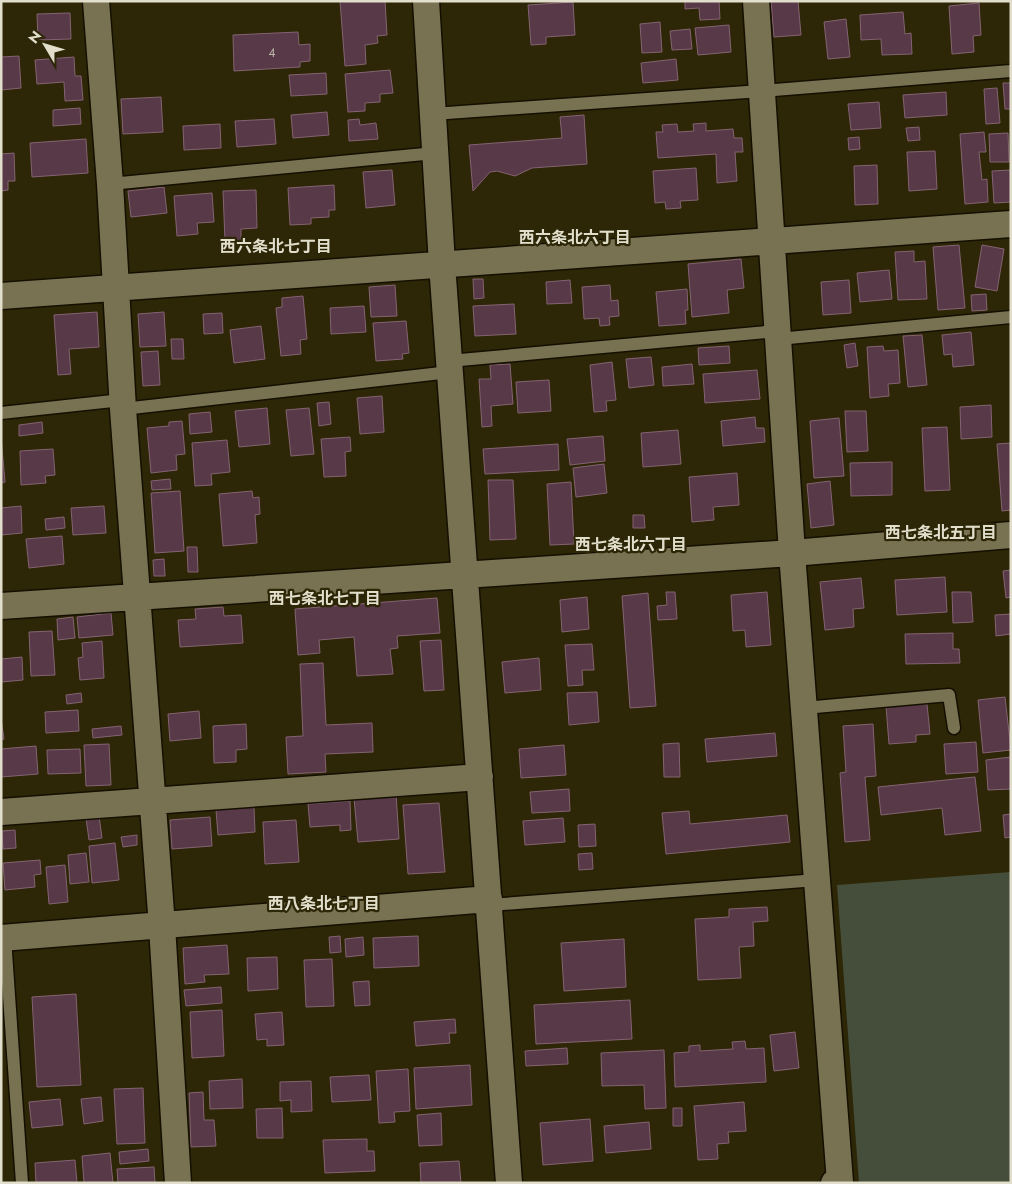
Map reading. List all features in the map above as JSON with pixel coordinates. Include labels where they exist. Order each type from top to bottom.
[{"type":"street","points":[[96,1],[110,184],[122,405],[153,800],[178,1183]]},
{"type":"street","points":[[426,1],[449,366],[509,1183]]},
{"type":"street","points":[[756,1],[792,554],[840,1182],[834,1183]]},
{"type":"street","points":[[1,296],[1011,224]]},
{"type":"street","points":[[1,606],[792,554],[1011,535]]},
{"type":"street","points":[[1,812],[480,777]]},
{"type":"street","points":[[3,938],[489,902]]},
{"type":"lane","points":[[433,114],[1011,71]]},
{"type":"lane","points":[[110,184],[435,153]]},
{"type":"lane","points":[[1,414],[122,405],[449,366],[777,335],[1011,317]]},
{"type":"lane","points":[[804,708],[949,695],[954,728]]},
{"type":"lane","points":[[489,902],[817,880]]},
{"type":"lane","points":[[3,938],[22,1183]]},
{"type":"green space","points":[[1011,872],[1011,1183],[859,1183],[837,885]]},
{"type":"building","points":[[340,1],[385,1],[387,35],[377,36],[378,43],[365,45],[366,64],[345,66]]},
{"type":"building","points":[[685,1],[719,1],[720,19],[700,20],[699,8],[685,9]]},
{"type":"building","points":[[771,1],[798,1],[801,35],[774,37]]},
{"type":"building","points":[[573,2],[575,35],[546,37],[546,44],[531,45],[528,5]]},
{"type":"building","points":[[979,3],[981,35],[973,36],[974,52],[952,54],[949,6]]},
{"type":"building","points":[[903,12],[905,34],[911,33],[912,54],[882,55],[881,39],[861,40],[860,15]]},
{"type":"building","points":[[70,13],[71,39],[38,40],[37,14]]},
{"type":"building","points":[[846,19],[850,57],[828,59],[824,22]]},
{"type":"building","points":[[660,22],[662,52],[642,53],[640,24]]},
{"type":"building","points":[[729,25],[731,52],[698,55],[695,28]]},
{"type":"building","points":[[690,29],[692,49],[672,50],[670,31]]},
{"type":"building","points":[[298,32],[299,45],[310,44],[310,61],[300,62],[300,67],[234,71],[233,35]]},
{"type":"building","points":[[19,56],[21,88],[1,90],[1,57]]},
{"type":"building","points":[[74,57],[75,76],[81,76],[83,100],[65,101],[64,82],[37,84],[35,60]]},
{"type":"building","points":[[676,59],[678,80],[643,83],[641,63]]},
{"type":"building","points":[[390,70],[393,93],[380,94],[380,102],[365,103],[365,111],[348,112],[345,74]]},
{"type":"building","points":[[326,73],[327,94],[291,96],[289,75]]},
{"type":"building","points":[[1003,83],[1011,83],[1011,109],[1005,109]]},
{"type":"building","points":[[997,88],[1000,123],[986,124],[984,89]]},
{"type":"building","points":[[946,92],[947,115],[905,118],[903,95]]},
{"type":"building","points":[[161,97],[163,132],[123,134],[121,99]]},
{"type":"building","points":[[879,102],[881,128],[851,130],[848,104]]},
{"type":"building","points":[[80,108],[81,124],[53,126],[53,110]]},
{"type":"building","points":[[327,112],[329,135],[293,138],[291,115]]},
{"type":"building","points":[[584,115],[587,164],[532,168],[515,176],[497,171],[490,172],[473,191],[469,145],[562,138],[560,117]]},
{"type":"building","points":[[274,119],[276,144],[237,147],[235,121]]},
{"type":"building","points":[[359,119],[360,125],[376,123],[378,139],[349,141],[348,120]]},
{"type":"building","points":[[706,123],[706,131],[733,129],[734,138],[742,138],[743,152],[735,152],[737,181],[717,183],[716,154],[658,158],[656,132],[663,132],[662,125],[677,124],[678,132],[694,131],[693,124]]},
{"type":"building","points":[[220,124],[221,148],[184,150],[183,126]]},
{"type":"building","points":[[919,127],[920,140],[908,141],[906,128]]},
{"type":"building","points":[[984,132],[986,152],[979,152],[982,180],[987,179],[988,202],[965,204],[960,134]]},
{"type":"building","points":[[1008,133],[1009,162],[990,162],[989,134]]},
{"type":"building","points":[[859,137],[860,149],[849,150],[848,138]]},
{"type":"building","points":[[86,139],[88,173],[32,177],[30,143]]},
{"type":"building","points":[[935,151],[937,189],[909,191],[907,152]]},
{"type":"building","points":[[14,153],[15,181],[8,181],[8,190],[1,191],[1,154]]},
{"type":"building","points":[[877,165],[878,204],[855,205],[854,166]]},
{"type":"building","points":[[696,168],[698,200],[680,201],[681,208],[666,209],[665,202],[655,203],[653,171]]},
{"type":"building","points":[[392,170],[395,205],[366,208],[363,172]]},
{"type":"building","points":[[1011,170],[1011,202],[994,203],[992,171]]},
{"type":"building","points":[[334,185],[335,210],[329,210],[329,217],[311,218],[311,224],[290,225],[288,188]]},
{"type":"building","points":[[164,187],[167,213],[131,217],[128,191]]},
{"type":"building","points":[[256,190],[257,228],[241,229],[241,241],[225,241],[223,191]]},
{"type":"building","points":[[212,193],[214,222],[197,223],[198,234],[177,236],[174,196]]},
{"type":"building","points":[[959,245],[965,308],[938,310],[933,247]]},
{"type":"building","points":[[982,245],[1004,249],[997,291],[975,287]]},
{"type":"building","points":[[914,251],[914,262],[925,261],[927,299],[898,300],[895,252]]},
{"type":"building","points":[[741,259],[744,288],[727,290],[729,313],[692,317],[688,264]]},
{"type":"building","points":[[889,270],[892,299],[860,302],[857,273]]},
{"type":"building","points":[[473,279],[483,279],[484,298],[474,299]]},
{"type":"building","points":[[570,280],[572,303],[547,304],[546,282]]},
{"type":"building","points":[[849,280],[851,313],[823,315],[821,282]]},
{"type":"building","points":[[395,285],[397,316],[371,317],[369,287]]},
{"type":"building","points":[[610,285],[611,301],[618,300],[619,316],[609,317],[610,325],[600,326],[599,318],[584,319],[582,287]]},
{"type":"building","points":[[687,289],[688,310],[685,310],[686,324],[659,326],[656,292]]},
{"type":"building","points":[[986,294],[987,310],[972,311],[971,295]]},
{"type":"building","points":[[303,296],[307,339],[300,340],[301,354],[281,356],[276,308],[282,307],[282,298]]},
{"type":"building","points":[[514,304],[516,334],[475,336],[473,306]]},
{"type":"building","points":[[364,306],[366,332],[331,334],[330,308]]},
{"type":"building","points":[[97,312],[99,347],[69,349],[71,374],[58,375],[54,315]]},
{"type":"building","points":[[164,312],[166,346],[140,347],[138,314]]},
{"type":"building","points":[[222,313],[223,333],[204,334],[203,314]]},
{"type":"building","points":[[406,321],[409,353],[402,354],[403,359],[376,361],[373,323]]},
{"type":"building","points":[[261,326],[265,359],[234,363],[230,330]]},
{"type":"building","points":[[971,332],[974,365],[953,367],[952,354],[944,355],[942,335]]},
{"type":"building","points":[[922,335],[927,385],[908,387],[903,336]]},
{"type":"building","points":[[171,339],[183,339],[184,359],[172,359]]},
{"type":"building","points":[[855,343],[858,366],[847,368],[844,345]]},
{"type":"building","points":[[729,346],[730,363],[699,365],[698,348]]},
{"type":"building","points":[[883,346],[884,351],[898,350],[900,383],[888,384],[889,396],[870,398],[867,347]]},
{"type":"building","points":[[158,351],[160,385],[143,386],[141,352]]},
{"type":"building","points":[[651,357],[654,385],[629,388],[626,359]]},
{"type":"building","points":[[612,362],[616,400],[606,401],[607,411],[594,412],[590,365]]},
{"type":"building","points":[[510,364],[513,404],[491,406],[492,426],[482,427],[479,379],[491,379],[490,365]]},
{"type":"building","points":[[692,364],[694,384],[663,386],[662,367]]},
{"type":"building","points":[[757,370],[760,399],[705,403],[703,374]]},
{"type":"building","points":[[549,380],[551,411],[518,413],[516,382]]},
{"type":"building","points":[[382,396],[384,432],[360,434],[357,398]]},
{"type":"building","points":[[329,402],[331,424],[319,426],[317,403]]},
{"type":"building","points":[[991,405],[992,437],[961,439],[960,407]]},
{"type":"building","points":[[267,408],[270,444],[239,447],[235,411]]},
{"type":"building","points":[[309,408],[314,454],[291,456],[286,410]]},
{"type":"building","points":[[845,411],[866,411],[868,451],[847,452]]},
{"type":"building","points":[[210,412],[212,432],[190,434],[189,414]]},
{"type":"building","points":[[755,417],[756,428],[764,428],[765,442],[723,446],[721,421]]},
{"type":"building","points":[[839,418],[844,476],[814,478],[810,421]]},
{"type":"building","points":[[182,421],[185,454],[176,455],[177,470],[151,473],[147,428],[169,426],[169,422]]},
{"type":"building","points":[[42,422],[43,433],[19,436],[19,425]]},
{"type":"building","points":[[947,427],[950,490],[925,491],[922,428]]},
{"type":"building","points":[[678,430],[681,464],[643,467],[641,433]]},
{"type":"building","points":[[603,436],[605,461],[570,465],[567,439]]},
{"type":"building","points":[[1,437],[5,482],[1,483]]},
{"type":"building","points":[[350,437],[351,451],[345,452],[346,476],[324,477],[321,439]]},
{"type":"building","points":[[227,440],[230,472],[211,474],[212,485],[195,486],[192,443]]},
{"type":"building","points":[[1011,443],[1011,510],[1002,511],[997,444]]},
{"type":"building","points":[[558,444],[559,470],[485,474],[483,449]]},
{"type":"building","points":[[53,449],[55,475],[45,476],[46,483],[21,485],[20,451]]},
{"type":"building","points":[[892,462],[892,495],[851,496],[850,463]]},
{"type":"building","points":[[604,464],[607,493],[576,497],[573,468]]},
{"type":"building","points":[[737,473],[739,505],[713,507],[714,520],[692,522],[689,477]]},
{"type":"building","points":[[170,479],[171,489],[152,490],[151,481]]},
{"type":"building","points":[[488,480],[513,480],[516,539],[490,540]]},
{"type":"building","points":[[830,481],[834,525],[811,528],[807,484]]},
{"type":"building","points":[[571,482],[574,544],[550,545],[547,484]]},
{"type":"building","points":[[180,491],[184,551],[155,553],[151,493]]},
{"type":"building","points":[[252,491],[253,498],[259,497],[260,514],[255,515],[257,543],[223,546],[219,494]]},
{"type":"building","points":[[21,506],[22,533],[1,535],[1,508]]},
{"type":"building","points":[[104,506],[106,533],[73,535],[71,508]]},
{"type":"building","points":[[633,515],[644,515],[645,528],[633,528]]},
{"type":"building","points":[[64,517],[65,528],[46,530],[45,519]]},
{"type":"building","points":[[62,536],[64,564],[29,568],[26,539]]},
{"type":"building","points":[[187,547],[197,547],[198,572],[188,572]]},
{"type":"building","points":[[164,559],[165,576],[154,576],[153,560]]},
{"type":"building","points":[[1011,570],[1011,597],[1006,598],[1003,571]]},
{"type":"building","points":[[945,577],[947,612],[897,615],[895,580]]},
{"type":"building","points":[[861,578],[864,608],[853,609],[854,627],[825,630],[820,582]]},
{"type":"building","points":[[666,592],[675,592],[677,619],[658,620],[657,606],[667,605]]},
{"type":"building","points":[[767,592],[771,645],[746,647],[745,630],[733,631],[731,595]]},
{"type":"building","points":[[952,592],[971,592],[973,622],[953,623]]},
{"type":"building","points":[[648,593],[656,706],[630,708],[622,596]]},
{"type":"building","points":[[587,597],[589,629],[562,632],[560,600]]},
{"type":"building","points":[[437,598],[440,633],[397,636],[398,648],[390,649],[393,674],[357,676],[354,637],[319,640],[320,653],[298,655],[295,609]]},
{"type":"building","points":[[223,607],[224,616],[241,615],[243,643],[180,647],[178,620],[196,619],[195,609]]},
{"type":"building","points":[[111,613],[113,635],[79,638],[77,617]]},
{"type":"building","points":[[1011,614],[1011,634],[996,636],[995,615]]},
{"type":"building","points":[[73,617],[75,638],[58,640],[57,619]]},
{"type":"building","points":[[52,631],[55,675],[31,676],[29,632]]},
{"type":"building","points":[[953,633],[953,649],[959,649],[960,663],[906,664],[905,634]]},
{"type":"building","points":[[441,640],[444,690],[424,691],[420,641]]},
{"type":"building","points":[[102,641],[104,678],[80,680],[78,658],[83,657],[82,643]]},
{"type":"building","points":[[592,644],[594,670],[582,670],[583,685],[568,686],[565,645]]},
{"type":"building","points":[[22,657],[23,680],[1,682],[1,659]]},
{"type":"building","points":[[539,658],[541,690],[505,693],[502,662]]},
{"type":"building","points":[[323,663],[326,725],[372,723],[373,752],[325,754],[326,772],[288,774],[286,737],[303,736],[300,664]]},
{"type":"building","points":[[597,692],[599,722],[569,725],[567,693]]},
{"type":"building","points":[[81,693],[82,702],[67,704],[66,695]]},
{"type":"building","points":[[1005,697],[1011,750],[983,753],[978,700]]},
{"type":"building","points":[[927,704],[930,734],[916,735],[916,742],[889,744],[886,706]]},
{"type":"building","points":[[78,710],[79,731],[46,733],[45,712]]},
{"type":"building","points":[[199,711],[201,738],[170,741],[168,714]]},
{"type":"building","points":[[1,719],[4,739],[1,740]]},
{"type":"building","points":[[246,724],[247,749],[236,750],[236,762],[214,763],[213,726]]},
{"type":"building","points":[[873,724],[876,776],[865,777],[870,840],[845,842],[840,773],[846,772],[843,726]]},
{"type":"building","points":[[121,726],[122,735],[93,738],[92,729]]},
{"type":"building","points":[[775,733],[777,756],[707,762],[705,739]]},
{"type":"building","points":[[976,742],[978,772],[946,774],[944,744]]},
{"type":"building","points":[[679,743],[680,777],[664,777],[663,744]]},
{"type":"building","points":[[109,744],[111,785],[86,786],[84,745]]},
{"type":"building","points":[[564,745],[566,775],[521,778],[519,749]]},
{"type":"building","points":[[36,746],[38,774],[1,777],[1,749]]},
{"type":"building","points":[[80,749],[81,773],[48,774],[47,750]]},
{"type":"building","points":[[1011,757],[1011,789],[988,790],[986,760]]},
{"type":"building","points":[[975,777],[981,831],[945,835],[942,808],[881,815],[878,787]]},
{"type":"building","points":[[569,789],[570,811],[532,813],[530,792]]},
{"type":"building","points":[[396,794],[399,839],[358,842],[354,798]]},
{"type":"building","points":[[350,801],[351,830],[340,831],[340,825],[310,827],[308,804]]},
{"type":"building","points":[[439,803],[445,872],[408,874],[403,805]]},
{"type":"building","points":[[254,807],[255,832],[218,835],[216,810]]},
{"type":"building","points":[[689,811],[690,824],[787,815],[790,842],[666,854],[662,813]]},
{"type":"building","points":[[1011,814],[1011,837],[1005,838],[1003,815]]},
{"type":"building","points":[[99,816],[102,838],[89,840],[86,818]]},
{"type":"building","points":[[210,817],[212,846],[172,849],[170,820]]},
{"type":"building","points":[[563,818],[565,842],[525,845],[523,821]]},
{"type":"building","points":[[296,820],[299,862],[265,864],[263,822]]},
{"type":"building","points":[[595,824],[596,846],[579,847],[578,825]]},
{"type":"building","points":[[15,830],[16,848],[3,849],[2,831]]},
{"type":"building","points":[[137,835],[137,845],[123,847],[121,837]]},
{"type":"building","points":[[115,843],[119,880],[92,883],[89,846]]},
{"type":"building","points":[[86,853],[89,882],[70,884],[68,855]]},
{"type":"building","points":[[592,853],[593,869],[579,870],[578,854]]},
{"type":"building","points":[[40,860],[41,874],[34,875],[35,887],[5,890],[3,863]]},
{"type":"building","points":[[65,865],[68,902],[49,904],[46,867]]},
{"type":"building","points":[[767,907],[768,921],[753,922],[754,946],[739,947],[741,978],[698,980],[695,919],[729,917],[729,909]]},
{"type":"building","points":[[340,936],[341,952],[330,953],[329,937]]},
{"type":"building","points":[[418,936],[419,966],[374,968],[373,938]]},
{"type":"building","points":[[363,937],[364,955],[346,957],[345,939]]},
{"type":"building","points":[[624,939],[626,987],[564,991],[561,943]]},
{"type":"building","points":[[227,945],[229,974],[204,975],[205,982],[185,984],[183,948]]},
{"type":"building","points":[[277,957],[278,989],[248,991],[247,958]]},
{"type":"building","points":[[332,959],[334,1006],[306,1007],[304,960]]},
{"type":"building","points":[[369,981],[370,1005],[355,1006],[353,982]]},
{"type":"building","points":[[221,987],[222,1003],[186,1006],[184,990]]},
{"type":"building","points":[[76,994],[81,1085],[37,1087],[32,997]]},
{"type":"building","points":[[630,1000],[632,1039],[536,1044],[534,1005]]},
{"type":"building","points":[[222,1010],[224,1056],[192,1058],[190,1012]]},
{"type":"building","points":[[282,1012],[284,1045],[267,1046],[267,1039],[257,1040],[255,1014]]},
{"type":"building","points":[[455,1019],[456,1033],[449,1033],[450,1043],[416,1046],[414,1022]]},
{"type":"building","points":[[795,1032],[799,1068],[774,1071],[770,1035]]},
{"type":"building","points":[[745,1041],[746,1049],[764,1048],[766,1082],[675,1087],[674,1053],[689,1052],[689,1046],[700,1045],[700,1051],[733,1049],[732,1042]]},
{"type":"building","points":[[567,1048],[568,1064],[526,1066],[525,1051]]},
{"type":"building","points":[[664,1050],[666,1108],[645,1109],[644,1085],[602,1086],[601,1053]]},
{"type":"building","points":[[470,1065],[472,1105],[416,1109],[414,1068]]},
{"type":"building","points":[[408,1069],[410,1111],[394,1112],[395,1122],[379,1123],[376,1071]]},
{"type":"building","points":[[369,1075],[371,1100],[332,1102],[330,1077]]},
{"type":"building","points":[[242,1079],[243,1108],[210,1109],[209,1081]]},
{"type":"building","points":[[311,1081],[312,1111],[291,1112],[291,1100],[280,1101],[280,1082]]},
{"type":"building","points":[[143,1088],[145,1143],[117,1144],[114,1089]]},
{"type":"building","points":[[203,1092],[204,1120],[214,1120],[216,1146],[191,1147],[189,1093]]},
{"type":"building","points":[[101,1097],[103,1121],[84,1124],[81,1099]]},
{"type":"building","points":[[60,1099],[63,1125],[32,1128],[29,1102]]},
{"type":"building","points":[[744,1102],[746,1131],[728,1132],[729,1143],[717,1144],[718,1159],[698,1160],[694,1106]]},
{"type":"building","points":[[282,1108],[283,1138],[257,1138],[256,1109]]},
{"type":"building","points":[[673,1108],[682,1108],[682,1126],[673,1126]]},
{"type":"building","points":[[441,1113],[442,1145],[419,1146],[417,1115]]},
{"type":"building","points":[[590,1119],[593,1161],[543,1165],[540,1123]]},
{"type":"building","points":[[649,1122],[651,1149],[606,1153],[604,1126]]},
{"type":"building","points":[[367,1139],[367,1151],[374,1151],[375,1171],[325,1173],[323,1140]]},
{"type":"building","points":[[148,1149],[149,1161],[120,1164],[119,1152]]},
{"type":"building","points":[[110,1153],[113,1183],[84,1183],[82,1156]]},
{"type":"building","points":[[75,1160],[77,1183],[36,1183],[35,1163]]},
{"type":"building","points":[[459,1161],[461,1183],[421,1183],[420,1163]]},
{"type":"building","points":[[154,1167],[155,1183],[118,1183],[117,1169]]},
{"type":"district","name":"西六条北六丁目","points":[[575,237]]},
{"type":"district","name":"西六条北七丁目","points":[[276,246]]},
{"type":"district","name":"西七条北五丁目","points":[[941,532]]},
{"type":"district","name":"西七条北六丁目","points":[[631,544]]},
{"type":"district","name":"西七条北七丁目","points":[[325,598]]},
{"type":"district","name":"西八条北七丁目","points":[[324,903]]}]
